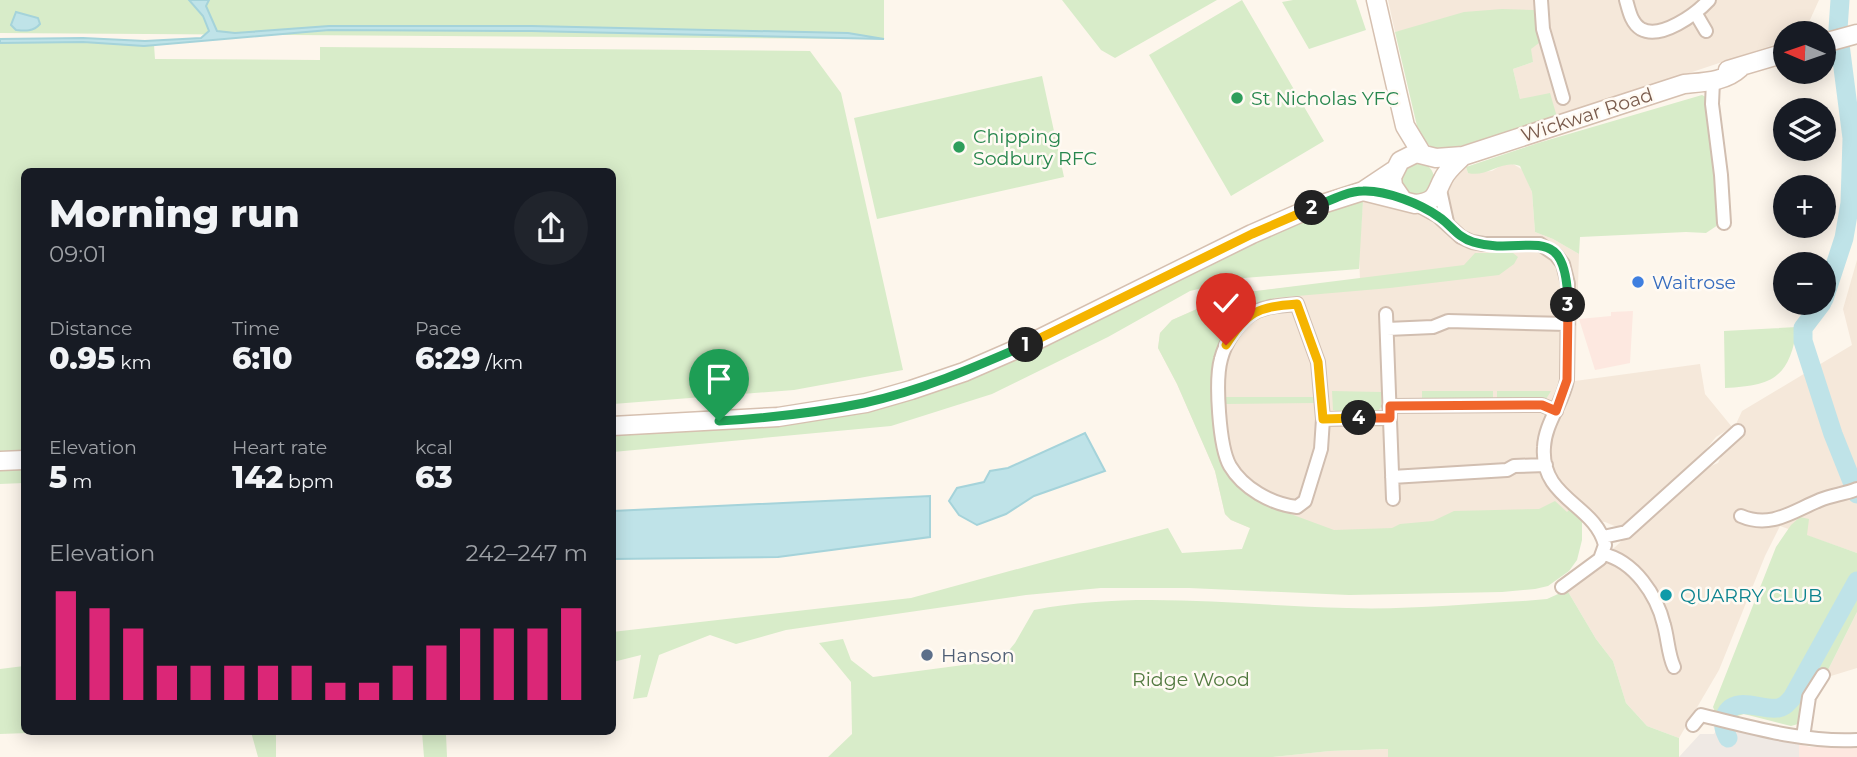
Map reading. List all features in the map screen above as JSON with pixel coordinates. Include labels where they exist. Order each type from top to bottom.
[{"type":"main road","points":[[1376,0],[1405,126],[1414,143],[1440,168],[1441,185]]},
{"type":"main road","points":[[1836,39],[1854,34]]},
{"type":"main road","name":"Wickwar Road","points":[[616,426],[803,414],[911,390],[964,372],[1033,342],[1284,220],[1363,191],[1409,155],[1463,156],[1684,84],[1713,81],[1773,57]]},
{"type":"main road","points":[[1405,126],[1393,186],[1409,201]]},
{"type":"main road","points":[[1363,191],[1409,201],[1429,201],[1463,156]]},
{"type":"main road","points":[[0,461],[21,460]]},
{"type":"street","points":[[1541,0],[1543,29],[1563,98]]},
{"type":"street","points":[[1626,0],[1630,16],[1636,24],[1648,31],[1672,26],[1696,14],[1709,0]]},
{"type":"street","points":[[1696,14],[1706,31]]},
{"type":"street","points":[[1537,54],[1550,49]]},
{"type":"street","points":[[1713,81],[1712,104],[1724,223]]},
{"type":"street","points":[[1441,185],[1447,222]]},
{"type":"street","points":[[1409,201],[1447,222],[1461,237],[1472,242],[1539,244],[1556,255],[1566,273],[1567,380],[1545,436],[1543,451],[1549,478],[1562,495],[1590,520],[1603,537],[1605,545],[1603,554],[1593,565],[1562,587]]},
{"type":"street","points":[[1297,304],[1318,362],[1323,419],[1321,449],[1306,501],[1301,506],[1291,506],[1260,495],[1236,474],[1223,450],[1220,435],[1220,367],[1226,345],[1248,316],[1269,306],[1297,304]]},
{"type":"street","points":[[1386,314],[1393,499]]},
{"type":"street","points":[[1387,329],[1433,327],[1448,321],[1568,324]]},
{"type":"street","points":[[1323,419],[1390,412],[1542,405],[1556,411]]},
{"type":"street","points":[[1603,537],[1626,532],[1738,431]]},
{"type":"street","points":[[1392,477],[1507,470],[1514,466],[1546,466]]},
{"type":"street","points":[[1741,516],[1752,521],[1765,522],[1818,501],[1854,491]]},
{"type":"street","points":[[1603,554],[1614,556],[1626,564],[1644,582],[1660,611],[1674,667]]},
{"type":"street","points":[[1804,737],[1809,697],[1823,675]]},
{"type":"street","points":[[1701,715],[1804,737],[1857,740]]},
{"type":"shaded area","points":[[1388,0],[1819,0],[1809,21],[1773,21],[1773,45],[1557,117],[1520,99],[1513,69],[1533,62],[1405,30],[1395,32]]},
{"type":"shaded area","points":[[1513,164],[1523,170],[1532,192],[1535,232],[1579,254],[1575,381],[1700,364],[1705,394],[1732,427],[1716,437],[1697,460],[1632,521],[1617,527],[1605,522],[1582,520],[1299,548],[1231,520],[1225,514],[1215,471],[1177,384],[1158,348],[1160,333],[1172,320],[1231,294],[1360,279],[1363,201],[1418,213],[1446,195],[1466,167],[1468,173],[1492,171],[1502,165]]},
{"type":"shaded area","points":[[1857,260],[1857,553],[1780,526],[1765,556],[1719,670],[1679,738],[1647,726],[1626,703],[1613,661],[1596,639],[1567,590],[1701,470],[1718,463],[1742,411],[1852,345],[1843,309]]},
{"type":"shaded area","points":[[1633,311],[1630,363],[1595,370],[1579,319],[1611,316],[1611,312]]},
{"type":"shaded area","points":[[1857,612],[1857,668],[1831,676],[1828,670]]},
{"type":"shaded area","points":[[1721,723],[1799,744],[1799,757],[1679,757],[1700,734],[1714,734]]},
{"type":"shaded area","points":[[1799,744],[1810,747],[1857,747],[1857,757],[1799,757]]},
{"type":"shaded area","points":[[1388,749],[1388,757],[1273,757],[1330,751]]},
{"type":"green space","points":[[0,0],[884,0],[884,39],[0,33]]},
{"type":"green space","points":[[1062,0],[1217,0],[1115,58],[1101,50]]},
{"type":"green space","name":"St Nicholas YFC","points":[[1242,0],[1324,141],[1231,196],[1149,55]]},
{"type":"green space","points":[[1356,0],[1366,30],[1309,49],[1282,2]]},
{"type":"green space","points":[[1534,10],[1539,43],[1531,49],[1533,62],[1513,69],[1520,99],[1550,93],[1557,117],[1454,148],[1433,149],[1422,138],[1417,126],[1395,32],[1464,12]]},
{"type":"green space","points":[[0,43],[154,45],[155,59],[320,60],[320,47],[810,51],[841,93],[903,370],[794,390],[616,404],[616,168],[21,168],[21,451],[0,452]]},
{"type":"green space","name":"Chipping Sodbury RFC","points":[[1042,76],[1064,177],[877,219],[854,118]]},
{"type":"green space","points":[[1702,95],[1708,98],[1718,225],[1706,233],[1580,237],[1579,254],[1535,232],[1532,192],[1520,166],[1507,165],[1475,174],[1468,173],[1466,167],[1538,143]]},
{"type":"green space","points":[[1417,162],[1429,167],[1434,179],[1429,191],[1417,196],[1405,191],[1400,179],[1405,167]]},
{"type":"green space","points":[[1363,201],[1359,269],[1244,278],[1190,291],[1108,337],[992,394],[891,426],[616,452],[616,434],[781,423],[1036,349],[1137,302],[1271,234],[1330,209]]},
{"type":"green space","points":[[1475,253],[1513,253],[1518,257],[1514,264],[1499,275],[1274,298],[1274,301],[1227,333],[1218,448],[1269,506],[1334,530],[1392,528],[1400,524],[1433,521],[1454,511],[1539,509],[1555,501],[1582,520],[1582,540],[1577,560],[1569,571],[1548,586],[1502,592],[1349,595],[1189,588],[1101,588],[1026,595],[786,630],[736,644],[710,635],[659,655],[647,697],[633,699],[641,655],[616,661],[616,632],[911,598],[1168,528],[1182,553],[1242,549],[1250,528],[1231,520],[1225,514],[1215,471],[1177,384],[1158,348],[1160,333],[1172,320],[1231,294],[1464,265]]},
{"type":"green space","points":[[1797,327],[1789,358],[1776,376],[1755,385],[1725,388],[1724,331]]},
{"type":"green space","points":[[1332,391],[1381,392],[1381,407],[1378,411],[1336,411],[1333,410]]},
{"type":"green space","points":[[1422,391],[1493,391],[1493,400],[1422,401]]},
{"type":"green space","points":[[1497,391],[1551,391],[1546,399],[1497,400]]},
{"type":"green space","points":[[1226,397],[1314,397],[1314,403],[1226,404]]},
{"type":"green space","points":[[21,467],[21,483],[0,484],[0,469]]},
{"type":"green space","points":[[1800,517],[1809,519],[1807,535],[1857,553],[1857,612],[1828,670],[1817,678],[1800,704],[1798,724],[1791,726],[1744,714],[1734,717],[1716,714],[1713,707],[1776,547]]},
{"type":"green space","name":"Ridge Wood","points":[[1567,590],[1596,639],[1613,661],[1626,703],[1647,726],[1679,738],[1679,757],[1388,757],[1388,749],[1273,757],[828,757],[852,734],[851,682],[819,643],[843,639],[851,660],[873,677],[1001,660],[1015,643],[1034,610],[1073,604],[1151,600],[1391,608],[1547,599]]},
{"type":"green space","points":[[21,666],[21,733],[0,734],[0,669]]},
{"type":"green space","points":[[252,735],[276,735],[276,757],[258,757]]},
{"type":"green space","points":[[422,735],[446,735],[447,757],[424,757]]},
{"type":"water","points":[[189,0],[209,0],[206,6],[217,31],[235,33],[329,26],[532,26],[848,33],[884,39],[531,31],[329,30],[144,46],[83,42],[0,43],[0,39],[83,38],[145,41],[201,38],[209,31],[203,16]]},
{"type":"water","points":[[16,12],[38,18],[40,24],[32,30],[16,30],[11,25]]},
{"type":"water","points":[[1085,433],[1105,471],[1034,496],[1006,514],[977,525],[959,515],[949,501],[957,488],[984,482],[990,471],[1008,468]]},
{"type":"water","points":[[930,496],[930,537],[778,557],[616,559],[616,511]]},
{"type":"waterway","points":[[1836,262],[1844,238],[1850,203],[1852,138],[1838,29],[1840,0]]},
{"type":"waterway","points":[[1813,315],[1803,328],[1803,341],[1833,434],[1857,494]]},
{"type":"waterway","points":[[1728,738],[1724,719],[1729,709],[1742,705],[1778,708],[1792,698],[1857,581]]},
{"type":"place","name":"St Nicholas YFC","points":[[1237,98]]},
{"type":"place","name":"Chipping Sodbury RFC","points":[[959,147]]},
{"type":"place","name":"Waitrose","points":[[1638,282]]},
{"type":"place","name":"QUARRY CLUB","points":[[1666,595]]},
{"type":"place","name":"Hanson","points":[[927,655]]},
{"type":"route","points":[[719,421],[778,417],[866,402],[964,372],[1083,319],[1252,234],[1316,206],[1363,191],[1402,199],[1427,209],[1447,222],[1461,237],[1472,242],[1539,244],[1556,255],[1566,273],[1569,343],[1567,380],[1556,411],[1542,405],[1390,406],[1390,418],[1323,419],[1320,370],[1297,304],[1269,306],[1248,316],[1226,345]]}]
